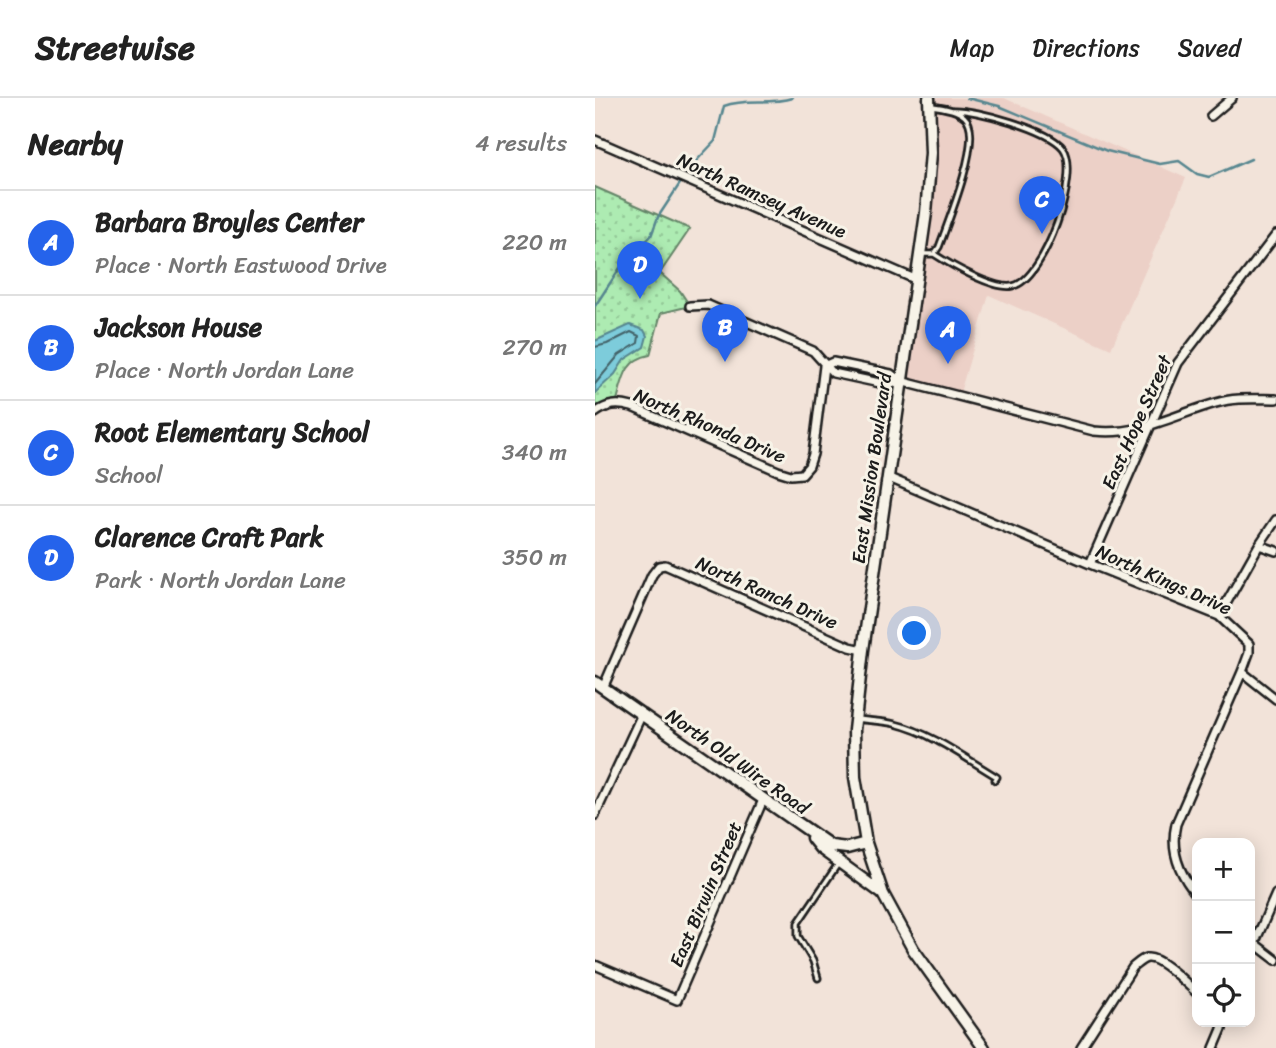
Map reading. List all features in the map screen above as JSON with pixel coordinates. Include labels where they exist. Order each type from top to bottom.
[{"type":"main road","name":"East Mission Boulevard","points":[[930,102],[931,153],[920,254],[863,650],[855,719],[855,777],[866,843],[883,894],[913,949],[984,1048]]},
{"type":"main road","name":"North Old Wire Road","points":[[599,685],[805,830],[838,848],[866,843]]},
{"type":"main road","points":[[805,830],[820,848],[883,894]]},
{"type":"street","points":[[1211,116],[1232,98]]},
{"type":"street","name":"North Ramsey Avenue","points":[[595,139],[917,280]]},
{"type":"street","name":"East Hope Street","points":[[1090,564],[1185,352],[1276,235]]},
{"type":"street","points":[[690,306],[708,305],[801,346],[820,357],[824,366],[833,362],[891,374],[900,381],[1094,431],[1129,432],[1218,402],[1276,399]]},
{"type":"street","name":"North Rhonda Drive","points":[[595,413],[605,406],[620,404],[632,407],[778,471],[791,475],[801,474],[809,466],[813,454],[824,366]]},
{"type":"street","name":"North Kings Drive","points":[[887,477],[1219,616],[1249,644],[1243,672],[1176,824],[1174,853],[1192,887]]},
{"type":"street","points":[[1219,616],[1276,520]]},
{"type":"street","points":[[1259,545],[1276,551]]},
{"type":"street","name":"North Ranch Drive","points":[[599,685],[652,575],[659,566],[670,566],[850,647],[863,650]]},
{"type":"street","points":[[1243,672],[1276,699]]},
{"type":"street","points":[[595,815],[642,714]]},
{"type":"street","name":"East Birwin Street","points":[[595,965],[677,1000],[763,800]]},
{"type":"street","points":[[1255,936],[1276,894]]},
{"type":"street","points":[[1255,944],[1276,960]]},
{"type":"street","points":[[1081,1048],[1133,967],[1147,958],[1161,962],[1192,989]]},
{"type":"street","points":[[1214,1048],[1222,1027]]},
{"type":"lane","points":[[920,254],[935,254],[961,270],[997,284],[1020,284],[1034,270],[1050,243],[1059,219],[1067,178],[1066,154],[1057,143],[995,116],[953,110],[930,102]]},
{"type":"lane","points":[[935,254],[956,200],[969,150],[970,126],[953,110]]},
{"type":"lane","points":[[855,719],[895,724],[932,738],[986,769],[997,777],[995,780]]},
{"type":"lane","points":[[818,978],[813,961],[798,936],[798,923],[839,862]]},
{"type":"shaded area","points":[[929,98],[1004,98],[1186,178],[1111,349],[989,295],[959,396],[900,381],[926,213]]},
{"type":"green space","points":[[595,187],[690,229],[660,273],[680,291],[690,306],[661,313],[650,355],[629,367],[616,404],[595,413]]},
{"type":"water","points":[[630,325],[644,330],[647,336],[644,347],[624,360],[615,374],[595,393],[595,341]]},
{"type":"waterway","points":[[685,173],[715,141],[724,106],[792,98]]},
{"type":"waterway","points":[[967,98],[999,106],[1107,151],[1160,164],[1179,161],[1197,174],[1209,177],[1251,159]]},
{"type":"waterway","points":[[595,306],[620,268],[651,236],[658,217],[681,182]]},
{"type":"place","name":"Root Elementary School","points":[[1042,234]]},
{"type":"place","name":"Clarence Craft Park","points":[[640,299]]},
{"type":"place","name":"Jackson House","points":[[725,362]]},
{"type":"place","name":"Barbara Broyles Center","points":[[948,364]]}]
